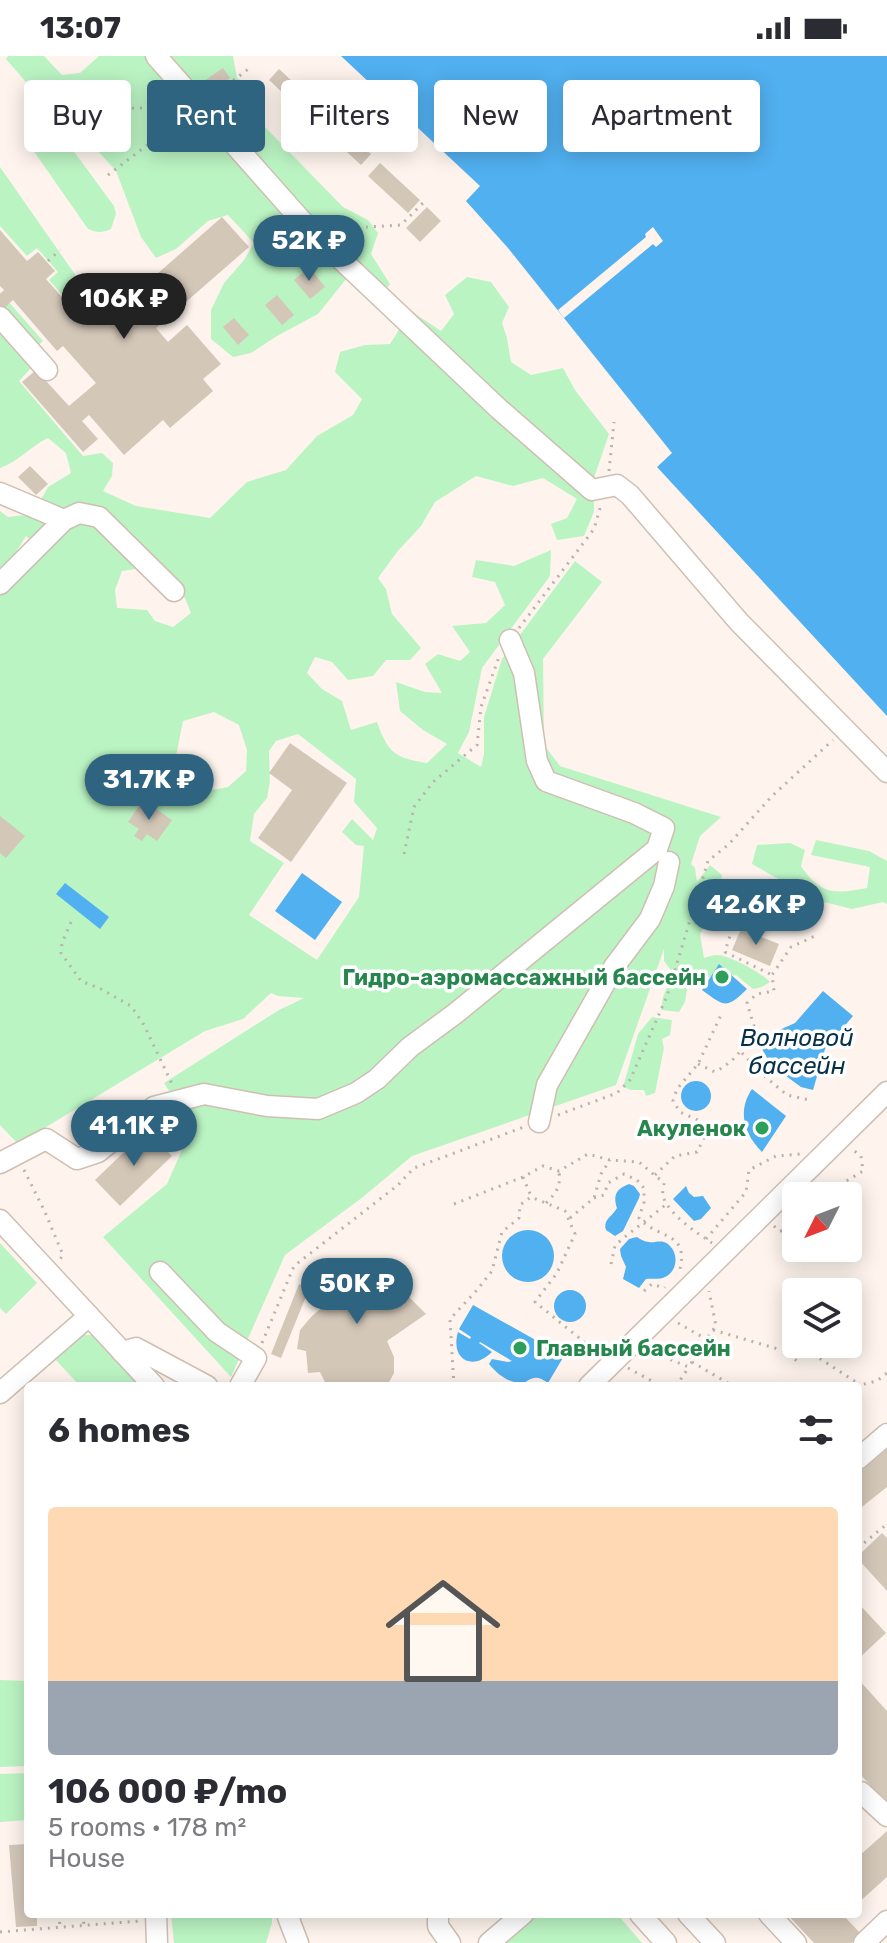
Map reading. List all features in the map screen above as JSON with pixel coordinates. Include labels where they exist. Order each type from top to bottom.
[{"type":"street","points":[[156,56],[177,80]]},
{"type":"street","points":[[240,152],[310,230],[499,409],[592,490],[617,485],[630,495],[739,622],[887,772]]},
{"type":"street","points":[[0,317],[47,370]]},
{"type":"street","points":[[0,493],[64,520]]},
{"type":"street","points":[[0,584],[64,520],[79,513],[99,517],[174,591]]},
{"type":"street","points":[[6,1160],[46,1139],[77,1159],[98,1152],[154,1107],[204,1094],[267,1106],[318,1109],[356,1093],[657,849],[664,828],[634,813],[546,781],[537,761],[524,673],[510,640]]},
{"type":"street","points":[[539,1122],[547,1085],[614,967],[650,919],[664,886],[669,862]]},
{"type":"street","points":[[593,1382],[887,1092]]},
{"type":"street","points":[[2,1226],[150,1382]]},
{"type":"street","points":[[160,1272],[217,1332],[256,1358],[242,1382]]},
{"type":"street","points":[[0,1393],[89,1316]]},
{"type":"street","points":[[122,1352],[136,1348],[200,1382]]},
{"type":"street","points":[[862,1456],[887,1434]]},
{"type":"street","points":[[862,1793],[887,1816]]},
{"type":"street","points":[[156,1918],[157,1943]]},
{"type":"street","points":[[288,1918],[298,1943]]},
{"type":"street","points":[[438,1918],[438,1926],[450,1943]]},
{"type":"street","points":[[489,1943],[518,1918]]},
{"type":"street","points":[[644,1918],[666,1943]]},
{"type":"street","points":[[692,1918],[715,1943]]},
{"type":"street","points":[[773,1918],[796,1943]]},
{"type":"street","points":[[864,1943],[887,1921]]},
{"type":"path","points":[[234,80],[251,67]]},
{"type":"path","points":[[108,175],[147,145]]},
{"type":"path","points":[[310,230],[401,225],[423,203]]},
{"type":"path","points":[[48,261],[60,250]]},
{"type":"path","points":[[256,1358],[294,1266],[398,1185],[414,1168],[617,1093],[630,1080],[667,996],[708,861],[729,844],[771,797],[843,729]]},
{"type":"path","points":[[739,906],[725,952],[772,975]]},
{"type":"path","points":[[71,922],[61,953],[81,981],[131,1006],[144,1025],[180,1100]]},
{"type":"path","points":[[698,1064],[715,1072],[741,1053],[754,1026],[747,1003],[757,994],[774,991],[772,975],[791,947],[815,936]]},
{"type":"path","points":[[655,1175],[675,1156],[697,1152],[707,1132],[700,1121],[680,1112],[673,1101],[677,1089],[698,1064],[721,1015]]},
{"type":"path","points":[[741,1053],[787,1095],[809,1100]]},
{"type":"path","points":[[706,1239],[746,1192],[749,1170],[776,1156],[831,1146],[861,1156],[863,1171],[845,1182]]},
{"type":"path","points":[[454,1204],[543,1166],[559,1171],[588,1154],[610,1160],[639,1162],[664,1183],[663,1196],[672,1210],[693,1231],[712,1244],[721,1256]]},
{"type":"path","points":[[6,1160],[24,1170],[63,1255],[59,1261]]},
{"type":"path","points":[[594,1198],[601,1174],[610,1160]]},
{"type":"path","points":[[546,1203],[561,1183],[559,1171]]},
{"type":"path","points":[[569,1219],[594,1198],[604,1195],[608,1183],[624,1174],[637,1180],[644,1188],[639,1218],[650,1228],[664,1232],[678,1243],[681,1254],[679,1272],[664,1288],[652,1284],[644,1291]]},
{"type":"path","points":[[523,1177],[531,1197],[565,1211],[575,1234],[557,1273],[535,1302],[589,1346],[654,1382]]},
{"type":"path","points":[[454,1382],[450,1319],[492,1271],[502,1232],[519,1218],[520,1205],[531,1197]]},
{"type":"path","points":[[611,1264],[615,1246],[668,1203]]},
{"type":"path","points":[[679,1382],[716,1326],[705,1272]]},
{"type":"path","points":[[662,1314],[706,1339]]},
{"type":"path","points":[[713,1330],[782,1350]]},
{"type":"path","points":[[631,1345],[690,1364],[725,1382]]},
{"type":"path","points":[[793,1358],[798,1362]]},
{"type":"path","points":[[818,1358],[854,1382]]},
{"type":"path","points":[[862,1384],[877,1381],[887,1373]]},
{"type":"path","points":[[862,1545],[887,1524]]},
{"type":"path","points":[[59,1918],[60,1928]]},
{"type":"path","points":[[83,1918],[84,1926]]},
{"type":"path","points":[[0,1932],[148,1918]]},
{"type":"green space","points":[[8,56],[44,56],[62,75],[80,73],[99,56],[233,56],[237,78],[240,80],[147,80],[147,152],[265,152],[265,127],[281,143],[281,152],[289,152],[343,207],[368,220],[378,233],[371,254],[390,284],[378,301],[347,278],[318,314],[251,353],[233,357],[211,339],[211,310],[224,283],[254,243],[228,215],[208,221],[176,249],[156,258],[141,237],[116,171],[99,152],[131,152],[131,80],[24,80],[6,59]]},
{"type":"green space","points":[[34,152],[74,152],[114,206],[116,214],[111,229],[100,232],[88,229]]},
{"type":"green space","points":[[0,167],[88,293],[94,289],[103,299],[83,318],[49,280],[58,272],[37,248],[27,256],[0,226]]},
{"type":"green space","points":[[467,277],[491,282],[509,307],[502,323],[511,362],[531,375],[563,368],[575,390],[609,434],[594,478],[594,512],[584,536],[557,540],[551,524],[567,518],[577,499],[543,478],[513,486],[476,476],[435,502],[421,526],[378,578],[386,589],[392,614],[421,648],[410,660],[386,660],[373,676],[348,680],[332,662],[315,657],[307,673],[322,689],[342,701],[351,730],[377,722],[385,741],[394,752],[407,759],[427,763],[447,744],[400,711],[396,682],[425,692],[442,693],[425,664],[438,654],[460,661],[470,652],[452,626],[486,623],[505,605],[495,582],[472,577],[476,560],[514,566],[551,550],[550,576],[482,668],[469,732],[458,753],[481,767],[484,717],[502,659],[575,561],[602,582],[543,659],[544,745],[560,766],[721,817],[700,836],[691,864],[695,868],[697,882],[710,865],[722,875],[714,912],[700,934],[704,958],[717,955],[729,958],[770,982],[753,989],[736,975],[707,977],[688,983],[685,1002],[679,1012],[661,1010],[673,973],[664,961],[664,949],[616,1085],[412,1156],[285,1255],[231,1377],[103,1237],[167,1184],[192,1127],[164,1083],[279,1010],[304,998],[271,993],[243,1019],[205,1031],[18,1144],[0,1125],[0,594],[41,550],[26,536],[0,579],[0,511],[8,517],[33,514],[48,487],[71,473],[66,453],[48,438],[0,468],[0,292],[43,341],[26,357],[33,366],[19,381],[83,456],[102,453],[113,463],[112,476],[103,491],[136,506],[210,518],[247,482],[286,470],[317,436],[353,415],[362,399],[335,372],[340,352],[365,345],[390,344],[411,311],[441,331],[454,314],[445,295]],"holes":[[[144,568],[157,582],[185,598],[191,613],[173,627],[155,621],[147,610],[117,608],[115,590],[122,571]],[[214,712],[239,725],[247,750],[246,771],[228,787],[195,793],[174,766],[183,721]],[[298,734],[356,779],[354,802],[377,828],[373,840],[352,819],[342,832],[356,845],[364,846],[359,897],[317,960],[249,915],[284,863],[250,841],[254,814],[267,798],[269,751],[276,741]]]},
{"type":"green space","points":[[816,840],[869,851],[887,861],[887,904],[883,902],[852,909],[816,900],[752,864],[757,845],[790,843],[805,850],[801,866],[815,883],[837,891],[867,888],[870,867],[811,855]]},
{"type":"green space","points":[[652,1017],[672,1020],[670,1035],[662,1039],[664,1048],[655,1093],[646,1096],[644,1090],[623,1087],[638,1034]]},
{"type":"green space","points":[[0,1243],[37,1283],[6,1314],[0,1308]]},
{"type":"green space","points":[[82,1335],[94,1335],[137,1382],[76,1382],[54,1358]]},
{"type":"green space","points":[[0,1680],[24,1681],[24,1766],[0,1767]]},
{"type":"green space","points":[[24,1773],[24,1820],[0,1822],[0,1774]]},
{"type":"green space","points":[[171,1918],[272,1918],[266,1943],[174,1943]]},
{"type":"green space","points":[[514,1918],[620,1918],[642,1943],[486,1943]]},
{"type":"water","points":[[341,56],[887,56],[887,716],[657,467],[672,453],[508,248],[466,201],[480,186],[444,152],[547,152],[547,80],[434,80],[434,143],[418,128],[418,80],[367,80]]},
{"type":"water","points":[[302,873],[342,902],[315,940],[275,911]]},
{"type":"water","points":[[65,883],[109,917],[100,929],[56,894]]},
{"type":"water","name":"Гидро-аэромассажный бассейн","points":[[719,964],[747,989],[729,1003],[720,1002],[702,990]]},
{"type":"water","name":"Волновой бассейн","points":[[823,991],[853,1016],[825,1049],[813,1090],[801,1087],[771,1065],[757,1040],[795,1023]]},
{"type":"water","points":[[696,1081],[707,1085],[711,1096],[707,1107],[696,1111],[685,1107],[681,1096],[685,1085]]},
{"type":"water","name":"Акуленок","points":[[752,1089],[786,1116],[762,1152],[751,1138],[745,1122],[745,1106]]},
{"type":"water","points":[[629,1184],[640,1194],[639,1198],[623,1231],[615,1236],[606,1230],[606,1223],[617,1208],[617,1193]]},
{"type":"water","points":[[686,1186],[694,1197],[703,1196],[711,1208],[701,1219],[694,1221],[673,1199]]},
{"type":"water","points":[[528,1230],[546,1238],[554,1256],[546,1274],[528,1282],[510,1274],[502,1256],[510,1238]]},
{"type":"water","points":[[637,1237],[647,1242],[665,1243],[672,1248],[675,1257],[675,1266],[669,1274],[646,1279],[639,1288],[623,1279],[626,1267],[620,1249],[629,1239]]},
{"type":"water","points":[[570,1290],[581,1295],[586,1306],[581,1317],[570,1322],[559,1317],[554,1306],[559,1295]]},
{"type":"water","name":"Главный бассейн","points":[[473,1305],[564,1356],[549,1382],[536,1378],[513,1382],[489,1364],[492,1359],[512,1361],[480,1342],[492,1352],[477,1361],[464,1360],[457,1349],[458,1332],[471,1337],[459,1329]]},
{"type":"pier","points":[[653,227],[663,241],[656,247],[653,244],[564,318],[558,310],[646,237],[645,234]]},
{"type":"building","points":[[223,68],[230,78],[227,80],[206,80]]},
{"type":"building","points":[[279,69],[291,80],[281,80],[281,91],[269,80]]},
{"type":"building","points":[[347,152],[371,154],[361,165]]},
{"type":"building","points":[[380,163],[420,200],[408,213],[368,176]]},
{"type":"building","points":[[427,207],[441,221],[420,242],[406,228]]},
{"type":"building","points":[[222,217],[249,247],[156,328],[168,342],[187,325],[221,364],[203,379],[213,391],[170,428],[163,420],[124,455],[89,415],[82,421],[98,439],[83,452],[22,382],[36,370],[69,406],[96,383],[63,346],[57,351],[13,300],[3,309],[0,306],[0,294],[4,290],[0,286],[0,230],[27,261],[38,252],[55,271],[46,279],[83,321],[107,300],[100,292],[116,278],[132,296]]},
{"type":"building","points":[[309,267],[325,287],[310,299],[294,280]]},
{"type":"building","points":[[277,295],[294,315],[282,325],[265,305]]},
{"type":"building","points":[[234,318],[249,335],[238,345],[223,327]]},
{"type":"building","points":[[30,466],[48,484],[36,495],[18,477]]},
{"type":"building","points":[[290,743],[347,783],[291,862],[258,838],[292,790],[269,773]]},
{"type":"building","points":[[143,800],[172,820],[157,841],[147,834],[142,841],[134,836],[139,829],[128,822]]},
{"type":"building","points":[[0,816],[25,836],[6,858],[0,853]]},
{"type":"building","points":[[743,887],[749,887],[754,895],[752,901],[743,903],[738,898],[738,892]]},
{"type":"building","points":[[741,929],[779,944],[770,966],[732,950]]},
{"type":"building","points":[[147,1130],[172,1156],[120,1206],[95,1180]]},
{"type":"building","points":[[352,1264],[373,1267],[409,1283],[403,1291],[426,1314],[387,1341],[394,1357],[394,1373],[389,1382],[325,1382],[320,1372],[308,1373],[306,1351],[297,1349],[300,1330],[325,1305],[318,1285],[328,1280],[326,1268]]},
{"type":"building","points":[[299,1284],[309,1289],[281,1358],[271,1354]]},
{"type":"building","points":[[885,1447],[887,1449],[887,1487],[862,1507],[862,1466]]},
{"type":"building","points":[[882,1533],[887,1538],[887,1591],[862,1563],[862,1552]]},
{"type":"building","points":[[862,1607],[886,1633],[862,1655]]},
{"type":"building","points":[[862,1683],[887,1711],[887,1803],[862,1776]]},
{"type":"building","points":[[887,1831],[887,1877],[862,1899],[862,1853]]},
{"type":"building","points":[[24,1844],[24,1918],[37,1918],[37,1926],[16,1927],[9,1845]]},
{"type":"building","points":[[791,1918],[846,1918],[861,1934],[851,1943],[814,1943]]},
{"type":"place","name":"Гидро-аэромассажный бассейн","points":[[722,977]]},
{"type":"place","name":"Акуленок","points":[[762,1128]]},
{"type":"place","name":"Главный бассейн","points":[[520,1348]]}]
